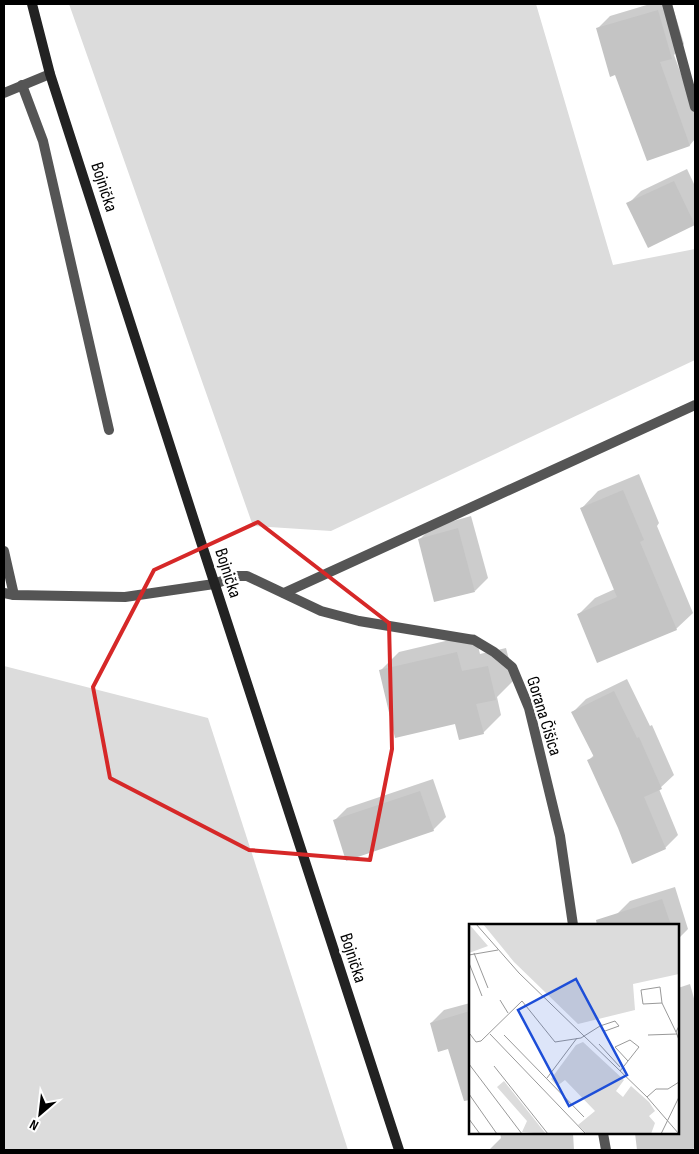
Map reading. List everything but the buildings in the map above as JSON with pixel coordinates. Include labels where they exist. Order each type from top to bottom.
[{"type":"main road","name":"Bojnička","points":[[32,4],[50,74],[399,1150]]},
{"type":"street","points":[[667,4],[695,107]]},
{"type":"street","points":[[4,93],[50,74]]},
{"type":"street","points":[[22,85],[43,141],[109,430]]},
{"type":"street","points":[[284,593],[695,405]]},
{"type":"street","points":[[4,551],[9,594]]},
{"type":"street","name":"Gorana Čišica","points":[[9,594],[125,597],[214,584],[236,576],[247,576],[321,611],[359,621],[474,640],[494,652],[512,667],[529,708],[560,836],[573,924]]},
{"type":"street","points":[[603,1134],[606,1150]]},
{"type":"highlighted area","points":[[258,522],[389,623],[392,749],[370,860],[249,850],[110,778],[93,687],[154,570]]},
{"type":"shaded area","points":[[69,4],[536,4],[613,265],[695,249],[695,360],[331,531],[253,526]]},
{"type":"shaded area","points":[[4,666],[208,718],[348,1150],[4,1150]]}]
